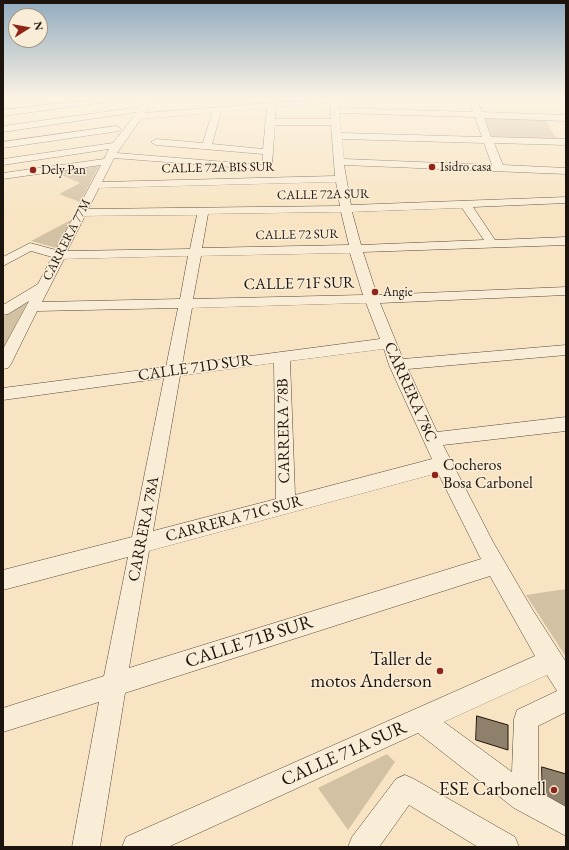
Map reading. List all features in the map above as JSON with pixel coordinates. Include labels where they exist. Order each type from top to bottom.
[{"type":"street","points":[[3,145],[45,139]]},
{"type":"street","name":"CARRERA 77M","points":[[3,364],[116,145],[121,139]]},
{"type":"street","points":[[149,158],[157,139],[207,147],[268,152]]},
{"type":"street","points":[[207,147],[209,139]]},
{"type":"street","points":[[265,181],[269,139]]},
{"type":"street","name":"CARRERA 78C","points":[[338,139],[346,209],[356,249],[371,299],[397,365],[431,440],[494,565],[551,661],[566,683]]},
{"type":"street","points":[[480,139],[566,142]]},
{"type":"street","points":[[488,140],[499,169]]},
{"type":"street","points":[[3,162],[116,145]]},
{"type":"street","points":[[3,176],[110,158],[149,158],[266,168]]},
{"type":"street","points":[[340,162],[566,171]]},
{"type":"street","name":"CALLE 72A BIS SUR","points":[[96,185],[342,179]]},
{"type":"street","name":"CALLE 72A SUR","points":[[81,213],[346,209],[566,200]]},
{"type":"street","points":[[465,204],[492,244]]},
{"type":"street","name":"CARRERA 78A","points":[[86,847],[114,685],[142,543],[203,211]]},
{"type":"street","name":"CALLE 72 SUR","points":[[7,256],[30,247],[59,255],[195,251],[356,249],[566,241]]},
{"type":"street","points":[[3,311],[43,287]]},
{"type":"street","name":"CALLE 71F SUR","points":[[32,308],[371,299],[566,290]]},
{"type":"street","name":"CALLE 71D SUR","points":[[3,394],[388,343]]},
{"type":"street","points":[[397,365],[566,350]]},
{"type":"street","name":"CARRERA 78B","points":[[282,357],[286,505]]},
{"type":"street","points":[[431,440],[566,424]]},
{"type":"street","name":"CARRERA 71C SUR","points":[[3,580],[443,464]]},
{"type":"street","name":"CALLE 71B SUR","points":[[3,720],[494,565]]},
{"type":"street","name":"CALLE 71A SUR","points":[[136,847],[551,661]]},
{"type":"street","points":[[524,798],[526,719],[566,699]]},
{"type":"street","points":[[420,720],[524,798],[566,822]]},
{"type":"street","points":[[362,847],[405,788],[505,847]]},
{"type":"shaded area","points":[[514,139],[556,139],[557,140]]},
{"type":"shaded area","points":[[99,166],[80,202],[59,194],[80,183],[55,172]]},
{"type":"shaded area","points":[[71,220],[57,248],[31,241]]},
{"type":"shaded area","points":[[28,301],[3,348],[3,317]]},
{"type":"shaded area","points":[[566,589],[566,657],[526,595]]},
{"type":"shaded area","points":[[387,754],[395,762],[348,830],[318,788]]},
{"type":"building","name":"ESE Carbonell","points":[[477,716],[508,725],[508,750],[476,740]]},
{"type":"building","name":"ESE Carbonell","points":[[542,767],[566,774],[566,814],[543,807]]},
{"type":"place","name":"Isidro casa","points":[[432,167]]},
{"type":"place","name":"Dely Pan","points":[[33,170]]},
{"type":"place","name":"Angie","points":[[375,292]]},
{"type":"place","name":"Cocheros Bosa Carbonel","points":[[435,475]]},
{"type":"place","name":"Taller de motos Anderson","points":[[440,671]]},
{"type":"place","name":"ESE Carbonell","points":[[554,790]]}]
